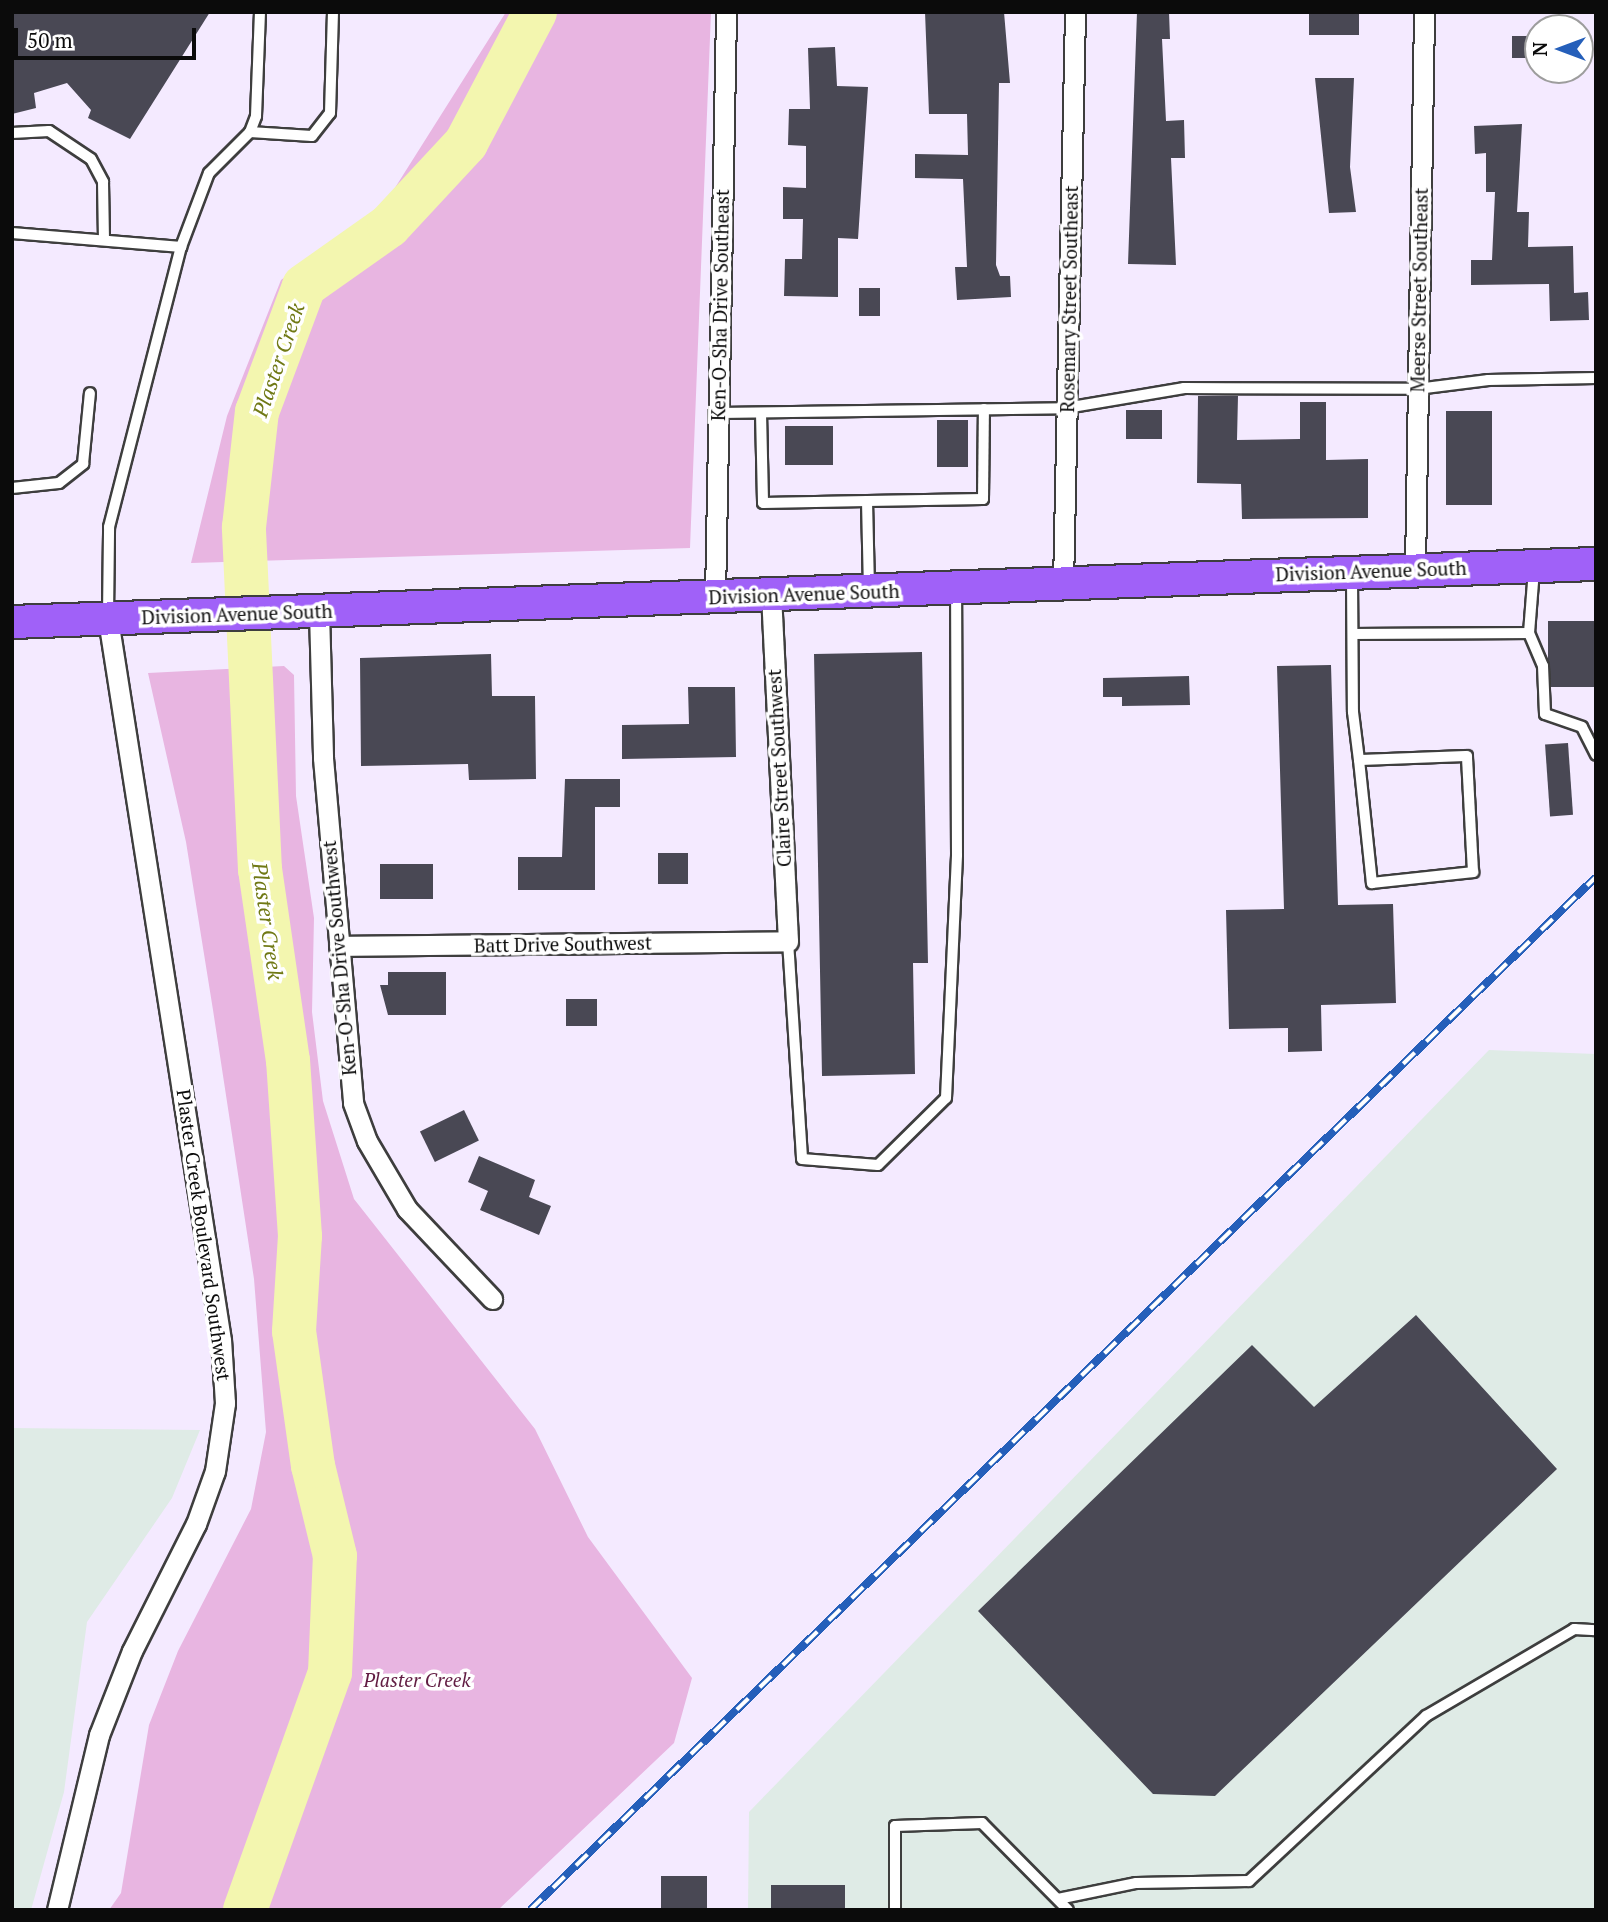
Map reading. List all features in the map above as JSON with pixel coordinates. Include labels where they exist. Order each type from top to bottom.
[{"type":"main road","name":"Division Avenue South","points":[[12,622],[1063,585],[1415,568],[1596,564]]},
{"type":"street","name":"Ken-O-Sha Drive Southeast","points":[[715,597],[726,12]]},
{"type":"street","name":"Rosemary Street Southeast","points":[[1063,585],[1075,12]]},
{"type":"street","name":"Meerse Street Southeast","points":[[1415,568],[1424,12]]},
{"type":"street","name":"Claire Street Southwest","points":[[771,594],[788,941]]},
{"type":"street","name":"Ken-O-Sha Drive Southwest","points":[[319,612],[343,1045],[367,1141],[421,1226],[492,1299]]},
{"type":"street","name":"Plaster Creek Boulevard Southwest","points":[[57,1910],[104,1723],[132,1651],[197,1524],[215,1471],[225,1404],[220,1330],[108,619]]},
{"type":"street","name":"Batt Drive Southwest","points":[[339,946],[788,941]]},
{"type":"lane","points":[[108,619],[109,527],[181,247],[209,173],[250,132],[256,116],[260,12]]},
{"type":"lane","points":[[250,132],[312,136],[330,113],[333,12]]},
{"type":"lane","points":[[12,133],[49,131],[91,159],[103,182],[104,239]]},
{"type":"lane","points":[[12,233],[181,247]]},
{"type":"lane","points":[[719,413],[1066,408],[1184,388],[1417,389],[1488,380],[1596,378]]},
{"type":"lane","points":[[12,488],[59,483],[83,464],[90,393]]},
{"type":"lane","points":[[761,412],[763,503],[983,499],[984,409]]},
{"type":"lane","points":[[867,501],[870,591]]},
{"type":"lane","points":[[1535,566],[1529,633],[1543,666],[1545,714],[1582,727],[1596,755]]},
{"type":"lane","points":[[1352,571],[1359,761],[1372,883],[1473,872],[1467,756],[1359,761]]},
{"type":"lane","points":[[788,941],[802,1159],[878,1165],[946,1098],[957,855],[956,588]]},
{"type":"lane","points":[[1355,634],[1529,633]]},
{"type":"lane","points":[[1058,1899],[1136,1883],[1249,1881],[1426,1716],[1574,1629],[1596,1630]]},
{"type":"lane","points":[[895,1910],[895,1826],[982,1823],[1068,1910]]},
{"type":"shaded area","points":[[1489,1050],[1596,1054],[1596,1910],[748,1910],[749,1812]]},
{"type":"shaded area","points":[[12,1428],[200,1430],[172,1498],[87,1622],[64,1792],[31,1910],[12,1910]]},
{"type":"green space","name":"Plaster Creek","points":[[506,12],[711,12],[690,548],[191,563],[227,416],[281,280],[386,202]]},
{"type":"green space","name":"Plaster Creek","points":[[284,666],[294,675],[296,796],[314,918],[312,1012],[323,1101],[354,1199],[535,1429],[588,1537],[692,1678],[674,1743],[498,1910],[109,1910],[121,1893],[149,1725],[178,1651],[251,1509],[266,1432],[254,1279],[213,1010],[186,842],[148,673]]},
{"type":"building","points":[[12,12],[210,12],[130,139],[88,118],[91,110],[67,83],[34,93],[36,108],[12,114]]},
{"type":"building","points":[[925,12],[1004,12],[1010,83],[999,83],[996,265],[1000,276],[1010,276],[1011,297],[957,300],[955,267],[967,267],[963,179],[915,178],[915,154],[968,155],[967,114],[929,114]]},
{"type":"building","points":[[1137,12],[1169,12],[1170,39],[1162,39],[1166,121],[1184,120],[1185,158],[1171,158],[1176,265],[1128,264]]},
{"type":"building","points":[[1309,12],[1359,12],[1359,35],[1309,35]]},
{"type":"building","points":[[1512,36],[1524,36],[1524,58],[1512,58]]},
{"type":"building","points":[[835,47],[837,86],[868,87],[858,239],[838,238],[838,297],[784,296],[785,259],[802,259],[803,219],[783,219],[783,187],[806,188],[806,146],[788,145],[789,109],[810,109],[808,48]]},
{"type":"building","points":[[1315,78],[1354,78],[1350,167],[1356,212],[1329,213]]},
{"type":"building","points":[[1522,124],[1517,212],[1529,212],[1528,247],[1573,246],[1574,293],[1588,292],[1589,320],[1550,321],[1549,284],[1471,285],[1471,260],[1492,260],[1495,192],[1486,192],[1486,153],[1475,154],[1474,126]]},
{"type":"building","points":[[859,288],[880,288],[880,316],[859,316]]},
{"type":"building","points":[[1198,396],[1238,396],[1237,440],[1300,439],[1300,402],[1326,402],[1326,460],[1368,459],[1368,518],[1242,519],[1241,484],[1197,483]]},
{"type":"building","points":[[1126,410],[1162,410],[1162,439],[1126,439]]},
{"type":"building","points":[[1446,411],[1492,411],[1492,505],[1446,505]]},
{"type":"building","points":[[937,420],[968,420],[968,467],[937,467]]},
{"type":"building","points":[[785,426],[833,426],[833,465],[785,465]]},
{"type":"building","points":[[1548,621],[1596,621],[1596,687],[1548,687]]},
{"type":"building","points":[[922,652],[928,963],[913,963],[915,1074],[822,1076],[814,654]]},
{"type":"building","points":[[491,654],[492,696],[535,696],[536,779],[469,780],[468,764],[361,766],[360,658]]},
{"type":"building","points":[[1331,665],[1338,905],[1393,904],[1396,1003],[1321,1005],[1322,1051],[1288,1052],[1288,1028],[1229,1029],[1226,910],[1284,909],[1277,666]]},
{"type":"building","points":[[1189,676],[1190,705],[1122,706],[1122,697],[1103,697],[1103,678]]},
{"type":"building","points":[[688,687],[735,687],[736,757],[622,759],[622,725],[689,724]]},
{"type":"building","points":[[1568,743],[1573,815],[1550,816],[1545,745]]},
{"type":"building","points":[[565,779],[620,779],[620,807],[595,807],[595,890],[518,890],[518,857],[562,857]]},
{"type":"building","points":[[658,853],[688,853],[688,884],[658,884]]},
{"type":"building","points":[[380,864],[433,864],[433,899],[380,899]]},
{"type":"building","points":[[388,972],[446,972],[446,1015],[388,1015],[380,985],[388,985]]},
{"type":"building","points":[[566,999],[597,999],[597,1026],[566,1026]]},
{"type":"building","points":[[464,1110],[479,1141],[435,1162],[420,1131]]},
{"type":"building","points":[[479,1156],[535,1180],[529,1197],[551,1206],[539,1235],[480,1210],[488,1191],[468,1182]]},
{"type":"building","points":[[1416,1315],[1557,1469],[1215,1796],[1153,1794],[978,1611],[1252,1345],[1314,1407]]},
{"type":"building","points":[[661,1876],[707,1876],[707,1910],[661,1910]]},
{"type":"building","points":[[771,1885],[845,1885],[845,1910],[771,1910]]},
{"type":"waterway","name":"Plaster Creek","points":[[245,1910],[330,1673],[335,1556],[313,1466],[294,1331],[300,1236],[288,1061],[260,870],[244,527],[257,412],[304,286],[389,226],[466,143],[535,12]]},
{"type":"railway","points":[[530,1910],[1596,877]]}]
